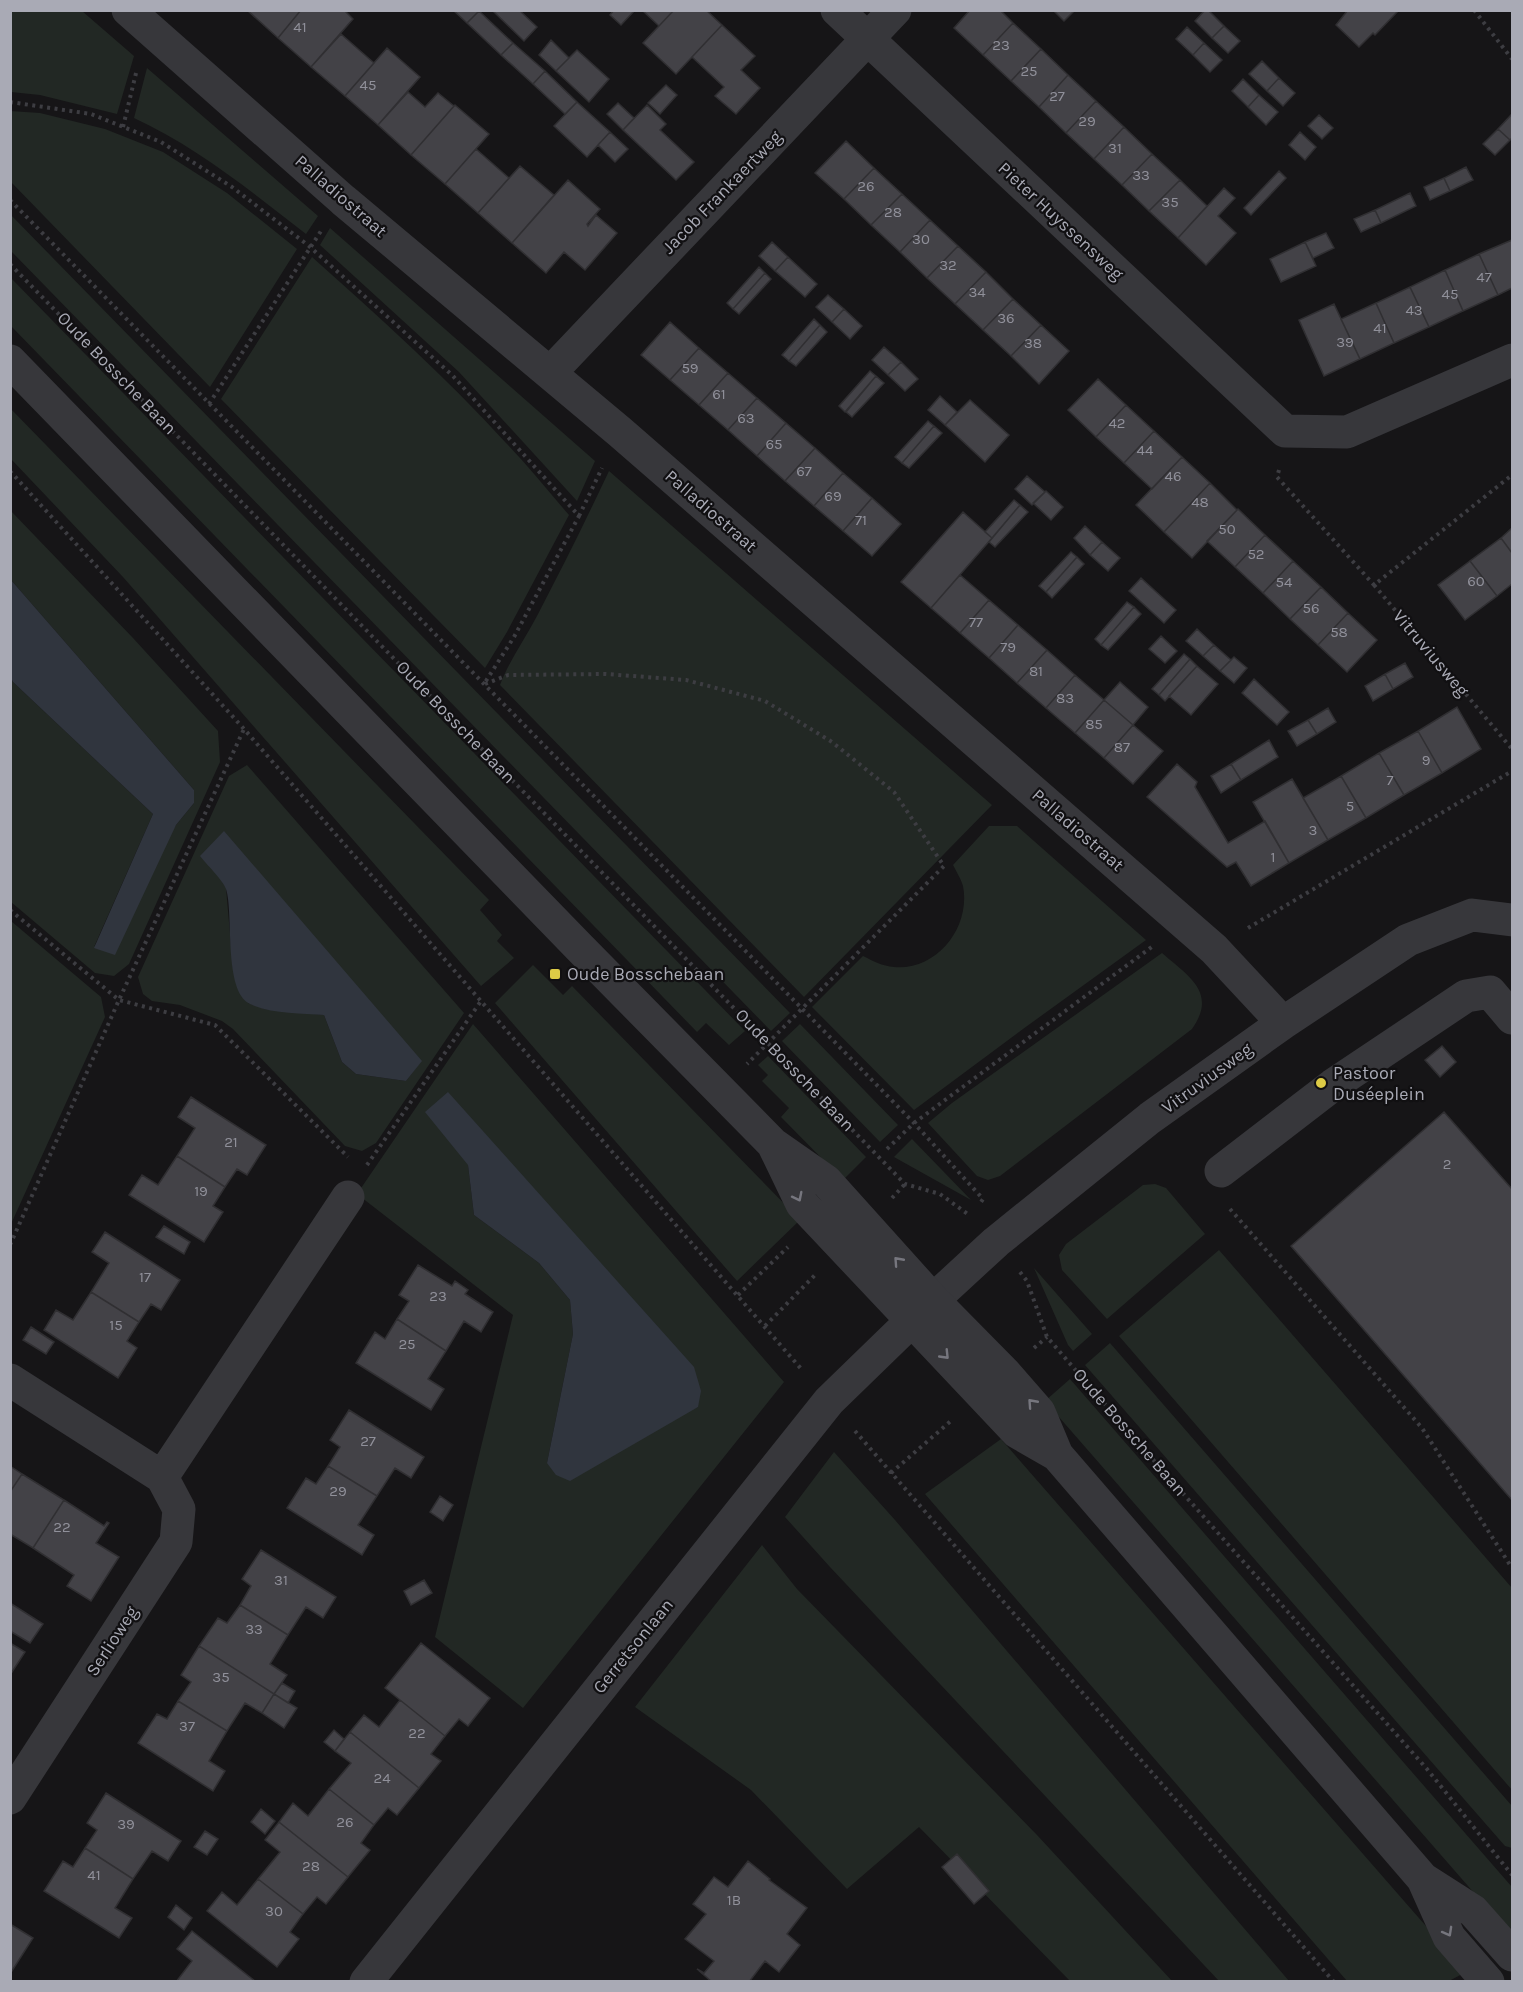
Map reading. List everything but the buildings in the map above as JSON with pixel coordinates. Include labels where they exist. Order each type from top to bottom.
[{"type":"street","name":"Pieter Huyssensweg","points":[[837,10],[1286,431]]},
{"type":"street","name":"Jacob Frankaertweg","points":[[550,373],[895,10]]},
{"type":"street","name":"Palladiostraat","points":[[138,19],[343,200],[620,432],[1185,923],[1214,949],[1283,1023]]},
{"type":"street","points":[[1286,431],[1347,432],[1512,360]]},
{"type":"street","points":[[10,361],[773,1144],[802,1204],[923,1311],[1017,1432],[1057,1455],[1423,1879],[1473,1911],[1512,1955]]},
{"type":"street","name":"Vitruviusweg","points":[[923,1311],[996,1242],[1150,1118],[1283,1023],[1408,940],[1472,915],[1512,920]]},
{"type":"street","points":[[1221,1171],[1333,1085],[1466,996],[1491,992],[1512,1018]]},
{"type":"street","points":[[162,1477],[355,1184]]},
{"type":"street","name":"Gerretsonlaan","points":[[366,1982],[829,1401],[923,1311]]},
{"type":"street","name":"Serlioweg","points":[[10,1380],[162,1477],[179,1509],[176,1542],[10,1798]]},
{"type":"street","points":[[1423,1879],[1449,1937],[1488,1982]]},
{"type":"path","points":[[1474,10],[1512,59]]},
{"type":"path","points":[[123,127],[138,19]]},
{"type":"path","points":[[10,102],[91,114],[161,142],[232,187],[309,246],[453,376],[579,516]]},
{"type":"path","points":[[10,200],[914,1123],[983,1199],[974,1218]]},
{"type":"path","points":[[209,404],[309,246],[343,200]]},
{"type":"path","name":"Oude Bossche Baan","points":[[10,264],[905,1184],[940,1194],[974,1218],[1027,1281],[1047,1336],[1141,1446],[1427,1769],[1512,1875]]},
{"type":"path","points":[[1286,431],[1277,477],[1374,585],[1512,475]]},
{"type":"path","points":[[484,684],[514,637],[579,516],[620,432]]},
{"type":"path","points":[[10,471],[244,729],[1334,1982]]},
{"type":"path","name":"Vitruviusweg","points":[[1374,585],[1512,749]]},
{"type":"path","points":[[484,684],[508,675],[606,674],[686,680],[765,701],[832,742],[894,792],[944,866],[743,1068]]},
{"type":"path","points":[[10,1245],[119,1000],[244,729]]},
{"type":"path","points":[[1214,949],[1512,771]]},
{"type":"path","points":[[10,910],[119,1000],[215,1025],[355,1184],[481,1001]]},
{"type":"path","points":[[887,1149],[914,1123],[1185,923]]},
{"type":"path","points":[[1228,1206],[1422,1428],[1512,1568]]},
{"type":"path","points":[[738,1295],[792,1242]]},
{"type":"path","points":[[765,1326],[818,1272]]},
{"type":"shaded area","points":[[11,10],[82,11],[134,56],[117,114],[40,95],[11,92]]},
{"type":"shaded area","points":[[147,68],[318,216],[306,234],[202,156],[134,118]]},
{"type":"shaded area","points":[[10,111],[40,113],[105,129],[163,152],[227,193],[297,249],[210,387],[11,182]]},
{"type":"shaded area","points":[[10,214],[790,1013],[771,1031],[11,251]]},
{"type":"shaded area","points":[[330,228],[595,461],[577,501],[459,372],[320,245]]},
{"type":"shaded area","points":[[312,257],[460,395],[569,515],[507,632],[485,668],[221,399]]},
{"type":"shaded area","points":[[11,278],[745,1031],[729,1045],[706,1023],[697,1032],[11,326]]},
{"type":"shaded area","points":[[10,408],[489,900],[480,910],[502,935],[497,941],[514,958],[481,986],[123,577],[11,459]]},
{"type":"shaded area","points":[[609,471],[992,805],[804,997],[500,685],[556,580]]},
{"type":"shaded area","points":[[11,511],[133,638],[218,731],[220,762],[129,964],[114,976],[95,973],[11,902],[10,676],[13,682],[153,814],[94,947],[176,825],[194,803],[194,790],[11,580]]},
{"type":"shaded area","points":[[11,580],[194,790],[194,803],[176,825],[115,955],[94,948],[153,814],[13,682],[10,676]]},
{"type":"shaded area","points":[[247,765],[464,1013],[376,1143],[362,1151],[345,1146],[233,1029],[222,1021],[180,1005],[152,1001],[143,994],[138,977],[229,776]],"holes":[[[226,888],[421,1061],[406,1081],[356,1074],[342,1062],[324,1015],[265,1009],[248,1003],[233,968]]]},
{"type":"shaded area","points":[[989,826],[1017,826],[1146,940],[914,1110],[812,1007],[863,956],[885,966],[910,966],[924,962],[948,943],[962,917],[964,901],[963,886],[953,865]]},
{"type":"shaded area","points":[[224,831],[422,1061],[406,1081],[356,1074],[342,1062],[324,1015],[267,1010],[250,1004],[242,996],[236,984],[233,968],[226,889],[200,856]]},
{"type":"shaded area","points":[[11,921],[101,997],[105,1017],[11,1224]]},
{"type":"shaded area","points":[[1162,953],[1190,977],[1201,995],[1202,1005],[1192,1029],[1000,1176],[988,1180],[977,1176],[928,1123],[952,1103]]},
{"type":"shaded area","points":[[533,965],[563,995],[572,986],[800,1220],[737,1281],[495,1003]]},
{"type":"shaded area","points":[[473,1024],[784,1382],[523,1708],[435,1637],[513,1315],[357,1194]],"holes":[[[468,1165],[698,1407],[547,1463],[573,1334],[570,1300],[539,1263],[474,1215]]]},
{"type":"shaded area","points":[[800,1024],[898,1125],[880,1142],[782,1041]]},
{"type":"shaded area","points":[[768,1056],[866,1157],[843,1180],[781,1117],[789,1108],[762,1081],[768,1075],[758,1065]]},
{"type":"shaded area","points":[[448,1092],[694,1367],[701,1391],[698,1407],[570,1481],[556,1475],[547,1463],[573,1334],[570,1300],[539,1263],[474,1215],[468,1165],[425,1112]]},
{"type":"shaded area","points":[[912,1139],[971,1200],[894,1157]]},
{"type":"shaded area","points":[[1155,1184],[1166,1188],[1205,1234],[1107,1319],[1062,1270],[1059,1255],[1066,1244],[1143,1185]]},
{"type":"shaded area","points":[[1219,1250],[1512,1588],[1512,1790],[1119,1336]]},
{"type":"shaded area","points":[[1034,1268],[1092,1334],[1073,1351],[1068,1345]]},
{"type":"shaded area","points":[[1110,1343],[1512,1806],[1512,1848],[1505,1846],[1085,1365]]},
{"type":"shaded area","points":[[1070,1379],[1512,1887],[1512,1929],[1509,1933],[1045,1401]]},
{"type":"shaded area","points":[[1001,1439],[1466,1972],[1449,1981],[1347,1981],[925,1494]]},
{"type":"shaded area","points":[[834,1452],[895,1520],[1289,1981],[1219,1981],[785,1517]]},
{"type":"shaded area","points":[[762,1545],[797,1589],[1037,1835],[1172,1981],[1070,1981],[919,1827],[847,1889],[751,1790],[635,1707]]},
{"type":"place","name":"Oude Bosschebaan","points":[[555,974]]},
{"type":"place","name":"Pastoor Duséeplein","points":[[1321,1083]]}]
